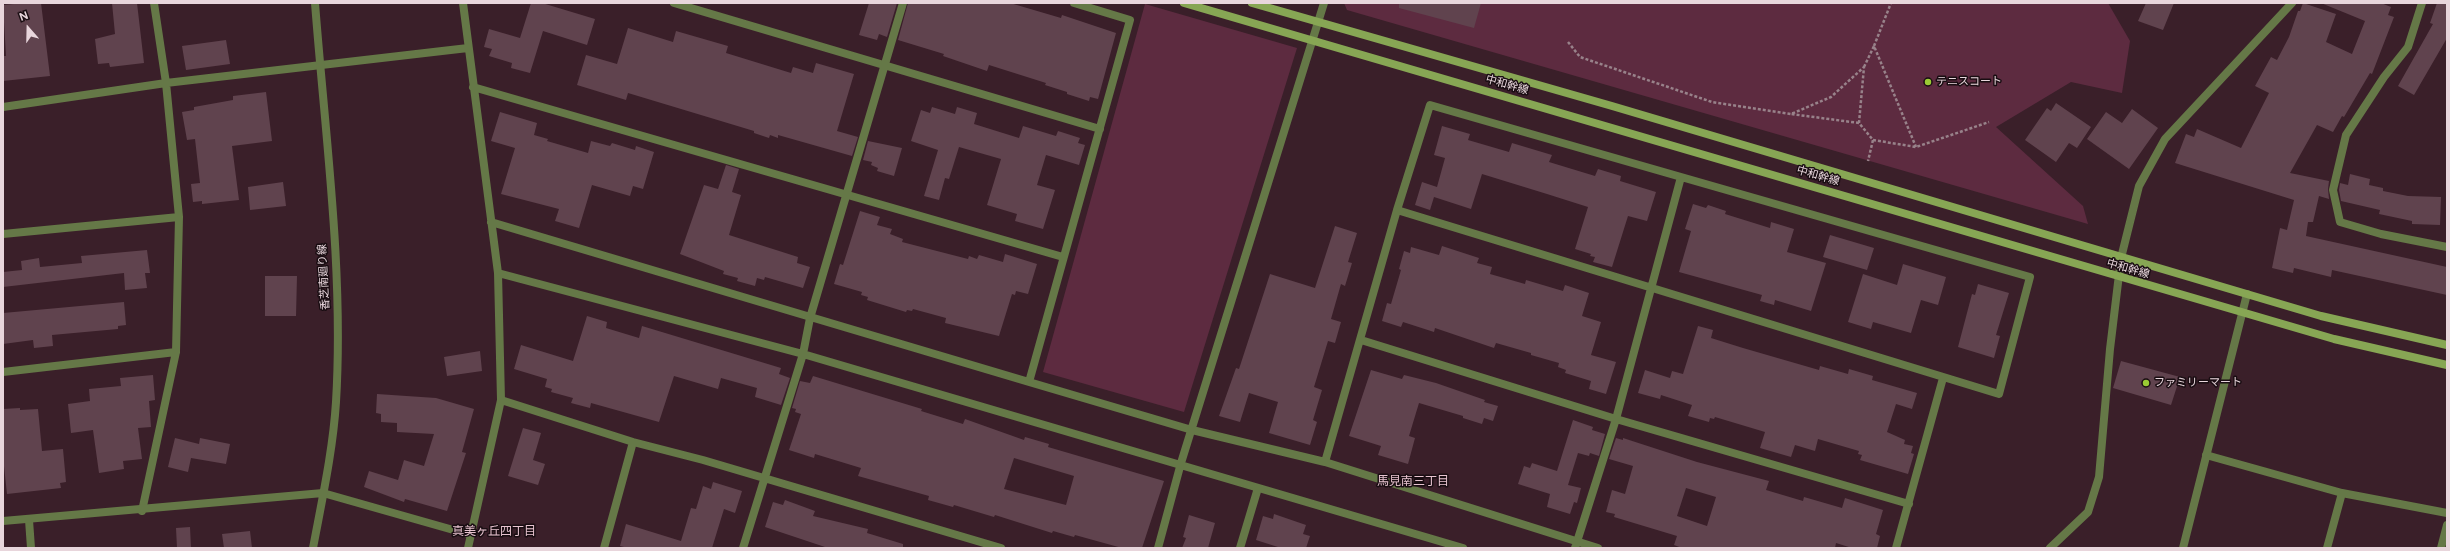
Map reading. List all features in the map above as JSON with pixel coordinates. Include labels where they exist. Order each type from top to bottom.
[{"type":"main road","name":"中和幹線","points":[[1184,3],[1868,202],[2120,278],[2334,339],[2447,364]]},
{"type":"main road","name":"中和幹線","points":[[1252,3],[1619,109],[2321,316],[2447,345]]},
{"type":"street","points":[[142,511],[176,352],[179,217],[166,84],[154,3]]},
{"type":"street","name":"香芝南廻り線","points":[[313,548],[323,494],[336,402],[337,288],[315,3]]},
{"type":"street","points":[[463,3],[498,273],[501,400],[468,548]]},
{"type":"street","points":[[674,3],[1100,129]]},
{"type":"street","points":[[743,548],[763,478],[803,354],[810,318],[903,3]]},
{"type":"street","points":[[1029,382],[1130,20],[1074,3]]},
{"type":"street","points":[[1158,548],[1181,463],[1324,3]]},
{"type":"street","points":[[2050,548],[2088,512],[2099,477],[2110,349],[2120,278],[2121,258],[2139,186],[2165,139],[2292,3]]},
{"type":"street","points":[[2422,3],[2408,47],[2384,76],[2346,135],[2333,190],[2340,222],[2381,234],[2447,248]]},
{"type":"street","points":[[3,107],[166,84],[468,48]]},
{"type":"street","points":[[473,86],[1063,257]]},
{"type":"street","points":[[1324,462],[1361,340],[1397,210],[1430,105],[1893,236],[2030,277],[1999,394],[1397,210]]},
{"type":"street","points":[[1576,544],[1616,419],[1681,177]]},
{"type":"street","points":[[3,234],[179,217]]},
{"type":"street","points":[[491,222],[810,318],[1192,430],[1324,462],[1576,544],[1598,548]]},
{"type":"street","points":[[498,273],[803,354],[1181,463],[1258,488],[1463,548]]},
{"type":"street","points":[[2183,548],[2246,294]]},
{"type":"street","points":[[1361,340],[1616,419],[1909,504]]},
{"type":"street","points":[[3,372],[176,352]]},
{"type":"street","points":[[1896,548],[1943,378]]},
{"type":"street","points":[[501,400],[633,442],[703,460],[1000,548]]},
{"type":"street","points":[[604,548],[633,442]]},
{"type":"street","points":[[2206,455],[2342,493],[2447,513]]},
{"type":"street","points":[[1240,548],[1258,488]]},
{"type":"street","points":[[2327,548],[2342,493]]},
{"type":"street","points":[[3,521],[142,511],[263,497],[323,494],[471,536]]},
{"type":"street","points":[[28,520],[31,548]]},
{"type":"street","points":[[2441,548],[2447,525]]},
{"type":"path","points":[[1891,3],[1864,67],[1860,123],[1873,140],[1916,148],[1989,122]]},
{"type":"path","points":[[1568,42],[1580,57],[1712,102],[1860,123]]},
{"type":"path","points":[[1874,46],[1916,148]]},
{"type":"path","points":[[1791,114],[1831,96],[1864,67]]},
{"type":"path","points":[[1868,160],[1873,140]]},
{"type":"shaded area","points":[[1344,3],[2108,3],[2130,41],[2122,93],[2071,82],[1996,127],[2083,206],[2088,224],[1347,10]]},
{"type":"shaded area","points":[[1145,4],[1297,48],[1184,412],[1043,372]]},
{"type":"building","points":[[41,3],[50,76],[3,81],[3,56],[6,56],[3,5]]},
{"type":"building","points":[[112,3],[137,3],[144,63],[110,67],[109,63],[98,64],[95,39],[115,34]]},
{"type":"building","points":[[531,3],[542,3],[595,19],[587,45],[543,31],[530,73],[511,68],[512,63],[489,56],[492,49],[484,47],[489,29],[520,38]]},
{"type":"building","points":[[869,3],[897,3],[887,37],[879,34],[877,40],[859,35]]},
{"type":"building","points":[[908,3],[1010,3],[1061,18],[1062,15],[1116,33],[1098,99],[1090,97],[1089,101],[1045,85],[1046,83],[989,65],[987,71],[943,56],[944,54],[898,40]]},
{"type":"building","points":[[1399,3],[1481,3],[1474,28],[1399,8]]},
{"type":"building","points":[[2146,3],[2174,3],[2163,30],[2138,21]]},
{"type":"building","points":[[2303,3],[2336,14],[2326,42],[2352,54],[2365,21],[2321,3],[2381,3],[2391,7],[2388,15],[2394,17],[2372,74],[2370,73],[2344,117],[2342,116],[2333,132],[2317,125],[2290,173],[2329,181],[2329,199],[2319,196],[2313,222],[2308,222],[2306,236],[2447,267],[2447,295],[2332,270],[2331,277],[2294,268],[2293,273],[2272,268],[2280,228],[2287,230],[2294,200],[2175,163],[2186,134],[2194,137],[2197,129],[2241,148],[2269,93],[2255,86],[2271,57],[2277,60],[2289,37],[2298,11],[2300,11]]},
{"type":"building","points":[[2437,3],[2447,3],[2447,38],[2414,95],[2398,86],[2433,24],[2430,23]]},
{"type":"building","points":[[628,28],[673,42],[676,31],[728,46],[726,53],[791,73],[793,67],[813,73],[816,63],[854,74],[837,131],[858,137],[852,156],[778,135],[778,138],[770,135],[769,138],[754,133],[754,131],[628,93],[626,100],[577,85],[586,55],[617,64]]},
{"type":"building","points":[[226,40],[230,64],[186,70],[182,46]]},
{"type":"building","points":[[266,92],[272,141],[232,146],[239,200],[202,204],[202,201],[193,202],[191,184],[200,183],[195,139],[187,140],[182,112],[194,110],[194,107],[233,100],[233,96]]},
{"type":"building","points":[[2056,103],[2091,127],[2077,148],[2069,143],[2056,162],[2025,140],[2047,108],[2051,111]]},
{"type":"building","points":[[932,107],[955,114],[957,107],[977,113],[974,124],[1019,138],[1023,126],[1056,136],[1058,131],[1080,138],[1078,143],[1085,145],[1079,165],[1046,155],[1037,185],[1055,190],[1043,229],[1015,221],[1017,214],[987,205],[1001,159],[959,147],[949,179],[945,178],[939,200],[924,196],[938,150],[911,141],[921,110],[930,113]]},
{"type":"building","points":[[2132,109],[2158,128],[2129,169],[2087,139],[2106,112],[2122,123]]},
{"type":"building","points":[[500,112],[537,123],[534,135],[548,139],[547,141],[588,153],[591,141],[610,146],[612,143],[635,150],[636,146],[654,152],[643,189],[633,186],[630,196],[592,185],[579,228],[555,221],[559,209],[501,194],[515,148],[491,141]]},
{"type":"building","points":[[1442,126],[1470,134],[1468,140],[1509,152],[1512,143],[1552,155],[1549,162],[1595,176],[1598,169],[1621,176],[1620,181],[1656,192],[1647,221],[1628,216],[1612,267],[1593,262],[1595,257],[1590,256],[1591,254],[1575,249],[1588,207],[1547,194],[1482,174],[1471,209],[1434,197],[1430,210],[1415,205],[1422,182],[1437,187],[1445,158],[1434,155]]},
{"type":"building","points":[[868,141],[902,148],[894,176],[877,171],[878,168],[871,165],[872,162],[863,160]]},
{"type":"building","points":[[726,165],[739,169],[732,192],[741,195],[729,235],[798,257],[797,263],[810,267],[803,288],[765,277],[764,280],[757,278],[755,286],[737,281],[738,278],[723,274],[724,271],[680,254],[704,185],[718,189]]},
{"type":"building","points":[[2350,174],[2370,179],[2369,185],[2383,188],[2383,191],[2408,196],[2441,197],[2440,225],[2412,224],[2412,221],[2379,214],[2380,210],[2341,201],[2339,190],[2340,183],[2348,185]]},
{"type":"building","points":[[283,182],[286,206],[250,210],[248,187]]},
{"type":"building","points":[[1693,204],[1706,208],[1708,205],[1726,211],[1725,214],[1770,228],[1771,222],[1794,229],[1787,252],[1826,263],[1811,311],[1775,300],[1774,305],[1760,301],[1762,295],[1679,272],[1691,231],[1685,229]]},
{"type":"building","points":[[860,211],[880,217],[877,225],[892,229],[890,234],[903,239],[902,242],[968,259],[969,256],[977,259],[979,255],[1003,262],[1005,254],[1037,264],[1028,294],[1016,291],[1015,295],[1012,294],[999,336],[945,323],[946,318],[913,309],[912,311],[907,310],[906,312],[867,300],[868,297],[861,295],[862,292],[834,284],[840,264],[843,265]]},
{"type":"building","points":[[1335,226],[1357,233],[1348,262],[1352,263],[1345,286],[1341,284],[1331,319],[1341,322],[1335,343],[1328,341],[1314,387],[1322,390],[1313,420],[1317,422],[1310,445],[1269,433],[1278,402],[1249,393],[1240,422],[1219,416],[1236,368],[1239,369],[1270,274],[1315,288]]},
{"type":"building","points":[[1830,235],[1874,248],[1867,270],[1823,257]]},
{"type":"building","points":[[1442,246],[1479,258],[1477,263],[1492,267],[1490,274],[1525,284],[1526,280],[1563,291],[1565,285],[1589,293],[1582,316],[1601,322],[1591,355],[1616,362],[1606,394],[1589,389],[1591,381],[1565,373],[1566,370],[1558,367],[1559,363],[1531,355],[1531,353],[1496,343],[1494,348],[1435,328],[1434,332],[1403,322],[1401,327],[1382,321],[1387,303],[1391,304],[1401,270],[1399,269],[1404,251],[1410,253],[1411,247],[1439,255]]},
{"type":"building","points":[[147,250],[150,273],[145,273],[147,288],[125,290],[124,273],[3,287],[3,272],[22,270],[21,261],[39,258],[40,267],[82,263],[81,256]]},
{"type":"building","points":[[1903,264],[1946,277],[1938,305],[1921,300],[1911,333],[1873,322],[1871,329],[1848,322],[1863,274],[1897,285]]},
{"type":"building","points":[[265,276],[297,276],[296,316],[265,316]]},
{"type":"building","points":[[1978,284],[2009,293],[1996,335],[2000,336],[1994,358],[1958,347],[1972,294],[1975,295]]},
{"type":"building","points":[[124,302],[126,325],[118,326],[118,329],[52,335],[53,346],[34,348],[33,340],[3,344],[3,313]]},
{"type":"building","points":[[587,316],[607,322],[606,328],[639,338],[642,326],[781,368],[779,374],[790,378],[781,405],[755,397],[757,388],[721,378],[718,389],[674,376],[659,422],[591,403],[590,408],[571,403],[573,398],[551,392],[552,389],[545,387],[547,379],[514,369],[521,345],[573,361]]},
{"type":"building","points":[[1698,326],[1713,330],[1711,338],[1743,348],[1819,370],[1820,366],[1848,374],[1849,369],[1873,376],[1872,380],[1917,393],[1912,409],[1896,404],[1887,432],[1905,440],[1904,444],[1913,446],[1911,453],[1914,454],[1908,474],[1860,460],[1862,455],[1858,454],[1859,451],[1818,439],[1815,451],[1795,445],[1791,457],[1760,448],[1765,432],[1715,417],[1714,419],[1710,418],[1709,422],[1688,416],[1692,405],[1661,395],[1660,399],[1638,393],[1645,370],[1670,378],[1672,371],[1683,374]]},
{"type":"building","points":[[480,351],[482,371],[447,376],[444,357]]},
{"type":"building","name":"ファミリーマート","points":[[2121,361],[2180,377],[2171,405],[2113,388]]},
{"type":"building","points":[[1371,370],[1402,379],[1404,375],[1436,383],[1485,400],[1484,402],[1498,406],[1493,421],[1484,418],[1482,424],[1463,418],[1463,416],[1419,403],[1409,436],[1415,438],[1408,464],[1378,455],[1381,446],[1349,436]]},
{"type":"building","points":[[153,375],[155,400],[149,401],[151,427],[138,428],[142,459],[123,461],[124,469],[99,473],[93,430],[71,433],[68,404],[90,401],[89,389],[121,386],[120,378]]},
{"type":"building","points":[[813,376],[922,409],[921,411],[963,424],[965,419],[1024,440],[1025,437],[1049,444],[1048,447],[1164,481],[1142,548],[1122,548],[1075,535],[1074,537],[1053,531],[1052,533],[995,515],[994,517],[954,505],[953,507],[928,500],[929,496],[858,476],[861,468],[815,454],[814,458],[789,450],[801,414],[795,412],[796,409],[792,408],[800,381],[810,383]],"holes":[[[1014,458],[1074,476],[1066,505],[1004,489]]]},
{"type":"building","points":[[377,394],[436,398],[474,409],[462,452],[466,453],[447,511],[405,499],[404,502],[364,487],[369,471],[398,480],[404,460],[424,466],[434,434],[397,432],[397,423],[381,422],[381,414],[376,413]]},
{"type":"building","points":[[20,408],[20,410],[38,409],[42,451],[63,449],[66,482],[60,483],[61,488],[7,494],[3,457],[3,409]]},
{"type":"building","points":[[1573,420],[1593,427],[1592,430],[1605,434],[1599,456],[1590,453],[1589,456],[1578,453],[1568,485],[1581,488],[1577,503],[1574,502],[1570,514],[1547,507],[1550,494],[1518,484],[1524,466],[1530,468],[1532,463],[1557,471]]},
{"type":"building","points":[[523,428],[541,433],[533,460],[545,464],[538,485],[508,476]]},
{"type":"building","points":[[175,438],[199,444],[200,438],[230,444],[226,464],[191,458],[188,472],[168,467]]},
{"type":"building","points":[[1616,438],[1623,440],[1623,438],[1697,462],[1769,481],[1766,490],[1803,501],[1804,497],[1842,508],[1845,498],[1883,510],[1876,534],[1880,536],[1877,548],[1852,548],[1836,543],[1835,548],[1682,548],[1674,545],[1677,536],[1614,517],[1615,514],[1606,512],[1612,490],[1625,494],[1633,466],[1609,459]],"holes":[[[1686,488],[1716,497],[1707,526],[1677,516]]]},
{"type":"building","points":[[713,482],[742,491],[735,513],[724,509],[712,548],[628,548],[620,546],[626,524],[681,541],[691,508],[696,509],[703,486],[711,489]]},
{"type":"building","points":[[785,500],[815,511],[813,516],[868,529],[867,533],[903,544],[903,548],[828,548],[765,527],[773,502],[783,505]]},
{"type":"building","points":[[1274,514],[1306,525],[1303,534],[1310,536],[1306,548],[1281,548],[1256,540],[1263,516],[1273,519]]},
{"type":"building","points":[[1189,515],[1215,523],[1208,548],[1182,548],[1186,538],[1183,537]]},
{"type":"building","points":[[190,527],[191,548],[177,548],[176,528]]},
{"type":"building","points":[[250,531],[252,548],[224,548],[222,534]]},
{"type":"place","name":"テニスコート","points":[[1928,82]]},
{"type":"place","name":"ファミリーマート","points":[[2146,383]]},
{"type":"district","name":"馬見南三丁目","points":[[1413,481]]},
{"type":"district","name":"真美ヶ丘四丁目","points":[[494,531]]}]
